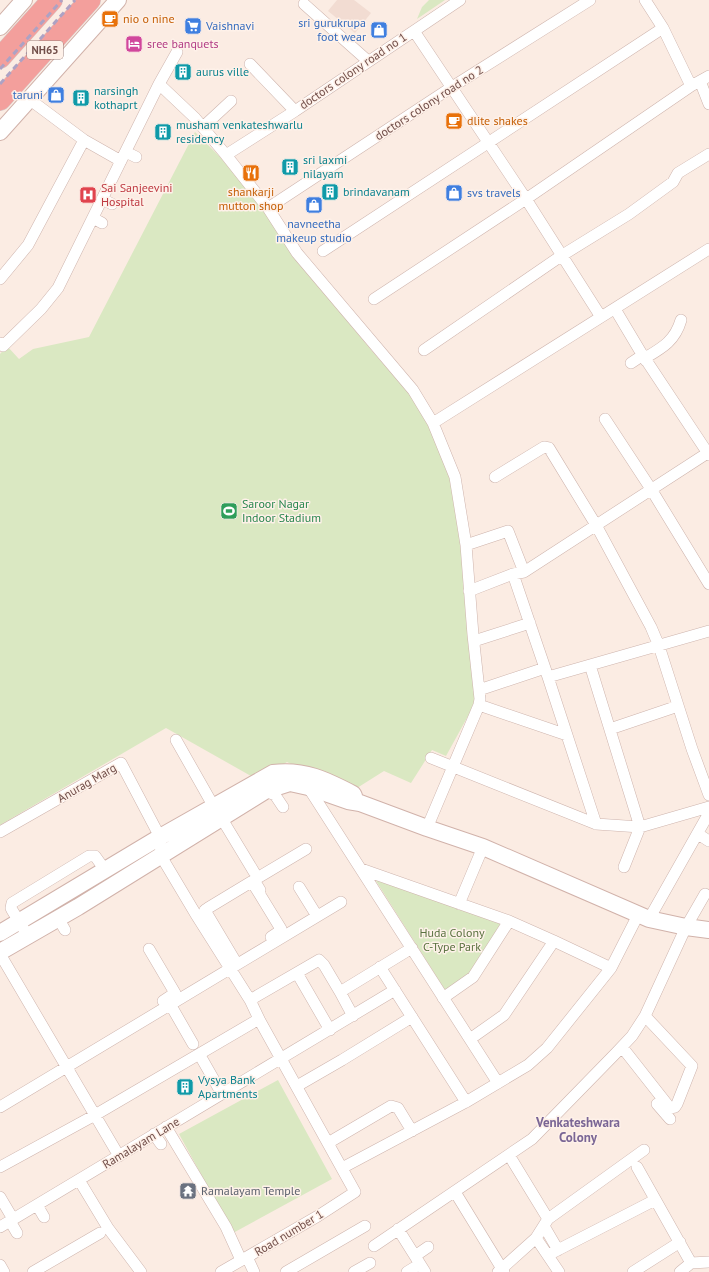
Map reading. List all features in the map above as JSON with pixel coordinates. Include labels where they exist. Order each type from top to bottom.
[{"type":"highway","name":"NH65","points":[[4,54],[52,0]]},
{"type":"highway","name":"NH65","points":[[0,100],[90,0]]},
{"type":"highway","points":[[4,54],[29,68]]},
{"type":"street","points":[[0,27],[24,0]]},
{"type":"street","points":[[0,132],[118,0]]},
{"type":"street","name":"doctors colony road no 1","points":[[226,155],[295,111],[460,0]]},
{"type":"street","name":"doctors colony road no 2","points":[[268,208],[452,87],[590,0]]},
{"type":"street","points":[[645,0],[700,81],[709,104]]},
{"type":"street","points":[[304,4],[368,61]]},
{"type":"street","points":[[324,251],[663,28]]},
{"type":"street","points":[[414,30],[489,142],[601,317]]},
{"type":"street","points":[[0,343],[3,346],[41,309],[58,288],[107,201],[128,158],[159,84],[177,52]]},
{"type":"street","points":[[250,64],[295,111]]},
{"type":"street","points":[[374,299],[526,199],[700,81]]},
{"type":"street","points":[[159,84],[203,127],[268,208],[297,253],[413,390],[433,423],[455,477],[466,545],[480,699],[479,706],[454,767],[427,828]]},
{"type":"street","points":[[29,99],[84,140],[128,158]]},
{"type":"street","points":[[203,127],[231,101]]},
{"type":"street","points":[[0,279],[28,245],[84,140]]},
{"type":"street","points":[[424,350],[561,256],[629,214],[673,182],[678,174],[709,154]]},
{"type":"street","points":[[433,423],[709,249]]},
{"type":"street","points":[[469,591],[518,573],[709,453],[645,359],[614,309]]},
{"type":"street","points":[[632,363],[645,359],[667,344],[678,329],[681,320]]},
{"type":"street","points":[[605,419],[651,489],[709,584]]},
{"type":"street","points":[[496,477],[544,447],[549,448],[596,525],[651,627],[659,646],[692,749],[709,795]]},
{"type":"street","points":[[466,545],[508,531],[530,623],[596,824]]},
{"type":"street","points":[[474,641],[530,623]]},
{"type":"street","points":[[479,690],[547,673],[590,665],[709,631]]},
{"type":"street","points":[[590,665],[640,827],[624,867]]},
{"type":"street","points":[[479,706],[567,735]]},
{"type":"street","points":[[610,729],[678,706]]},
{"type":"street","points":[[176,740],[254,872]]},
{"type":"street","points":[[431,758],[596,824],[640,827],[709,807]]},
{"type":"street","name":"Anurag Marg","points":[[0,832],[121,763],[160,837]]},
{"type":"street","points":[[119,1156],[0,953],[28,936],[61,924],[161,856],[218,813],[261,786],[273,773],[300,773],[334,784],[352,794],[360,803]]},
{"type":"street","points":[[261,786],[290,783],[308,787],[348,801],[360,803],[483,847],[614,903],[643,917],[686,927],[709,930]]},
{"type":"street","points":[[261,786],[274,795],[283,807]]},
{"type":"street","points":[[308,787],[498,1083]]},
{"type":"street","points":[[0,932],[160,837],[218,813]]},
{"type":"street","points":[[147,1013],[170,1004],[234,963],[280,931],[281,929],[251,882],[205,910],[234,963],[259,1019],[342,1168],[466,1102],[528,1065],[547,1048],[611,968],[698,834],[709,813]]},
{"type":"street","points":[[698,834],[709,841]]},
{"type":"street","points":[[160,837],[161,856],[234,963]]},
{"type":"street","points":[[459,904],[483,847]]},
{"type":"street","points":[[286,934],[254,880],[306,850]]},
{"type":"street","points":[[361,869],[509,921],[611,968]]},
{"type":"street","points":[[299,887],[316,916]]},
{"type":"street","points":[[374,1246],[532,1139],[619,1050],[632,1036],[645,1016],[686,927],[705,894]]},
{"type":"street","points":[[234,963],[341,902]]},
{"type":"street","points":[[444,998],[474,977],[509,921]]},
{"type":"street","points":[[19,922],[28,936]]},
{"type":"street","points":[[470,1039],[504,1015],[554,942]]},
{"type":"street","points":[[340,992],[412,948]]},
{"type":"street","points":[[0,1107],[67,1067],[174,994],[175,992],[149,949]]},
{"type":"street","points":[[250,1000],[319,960],[324,965],[353,1016]]},
{"type":"street","points":[[380,967],[466,1102]]},
{"type":"street","points":[[297,973],[330,1030]]},
{"type":"street","name":"Ramalayam Lane","points":[[0,1227],[48,1194],[79,1180],[395,990]]},
{"type":"street","points":[[170,1004],[193,1044]]},
{"type":"street","points":[[619,1050],[670,1108],[675,1107],[692,1066],[645,1016]]},
{"type":"street","points":[[296,1086],[412,1017]]},
{"type":"street","points":[[0,1167],[259,1019]]},
{"type":"street","points":[[619,1050],[670,1119]]},
{"type":"street","points":[[202,1059],[222,1094]]},
{"type":"street","points":[[328,1143],[391,1106],[398,1108],[412,1131]]},
{"type":"street","points":[[166,1127],[244,1259],[254,1272]]},
{"type":"street","points":[[154,1134],[161,1144]]},
{"type":"street","points":[[455,1192],[502,1271],[536,1238],[546,1222],[644,1150]]},
{"type":"street","points":[[509,1155],[546,1222],[559,1272]]},
{"type":"street","points":[[637,1167],[691,1263]]},
{"type":"street","name":"Road number 1","points":[[221,1272],[318,1216],[355,1192],[342,1168]]},
{"type":"street","points":[[79,1180],[108,1228],[141,1272]]},
{"type":"street","points":[[48,1194],[59,1183]]},
{"type":"street","points":[[0,1198],[17,1233]]},
{"type":"street","points":[[553,1253],[655,1200]]},
{"type":"street","points":[[34,1204],[44,1217]]},
{"type":"street","points":[[286,1272],[365,1226]]},
{"type":"street","points":[[398,1229],[415,1268]]},
{"type":"street","points":[[33,1272],[100,1234]]},
{"type":"street","points":[[536,1238],[553,1253]]},
{"type":"street","points":[[632,1272],[680,1242]]},
{"type":"street","points":[[415,1268],[428,1247]]},
{"type":"street","points":[[680,1272],[691,1263],[709,1262]]},
{"type":"street","points":[[354,1272],[370,1263]]},
{"type":"street","points":[[0,1265],[4,1272]]},
{"type":"shaded area","points":[[337,0],[354,0],[371,13],[355,33],[328,11]]},
{"type":"green space","points":[[429,0],[445,0],[417,19],[422,7]]},
{"type":"green space","name":"Saroor Nagar Indoor Stadium","points":[[195,132],[220,157],[284,233],[292,253],[372,351],[418,403],[452,477],[463,546],[476,691],[473,707],[446,756],[432,750],[411,783],[384,771],[357,788],[299,768],[287,762],[282,765],[267,768],[251,776],[166,728],[0,825],[0,354],[7,346],[19,359],[33,349],[89,337]]},
{"type":"green space","name":"Huda Colony C-Type Park","points":[[380,877],[501,924],[470,973],[445,990],[376,881]]},
{"type":"green space","points":[[278,1080],[332,1179],[233,1233],[179,1134]]},
{"type":"railway","points":[[0,69],[62,0]]},
{"type":"railway","points":[[0,84],[75,0]]},
{"type":"place","name":"nio o nine","points":[[110,19]]},
{"type":"place","name":"Vaishnavi","points":[[193,26]]},
{"type":"place","name":"sri gurukrupa foot wear","points":[[379,30]]},
{"type":"place","name":"sree banquets","points":[[134,44]]},
{"type":"place","name":"aurus ville","points":[[183,72]]},
{"type":"place","name":"taruni","points":[[56,95]]},
{"type":"place","name":"narsingh kothaprt","points":[[81,98]]},
{"type":"place","name":"dlite shakes","points":[[454,121]]},
{"type":"place","name":"musham venkateshwarlu residency","points":[[163,132]]},
{"type":"place","name":"sri laxmi nilayam","points":[[290,167]]},
{"type":"place","name":"shankarji mutton shop","points":[[251,173]]},
{"type":"place","name":"brindavanam","points":[[330,192]]},
{"type":"place","name":"svs travels","points":[[454,193]]},
{"type":"place","name":"Sai Sanjeevini Hospital","points":[[88,195]]},
{"type":"place","name":"navneetha makeup studio","points":[[314,205]]},
{"type":"place","name":"Saroor Nagar Indoor Stadium","points":[[229,511]]},
{"type":"place","name":"Vysya Bank Apartments","points":[[185,1087]]},
{"type":"place","name":"Ramalayam Temple","points":[[188,1191]]},
{"type":"district","name":"Venkateshwara Colony","points":[[578,1130]]}]
